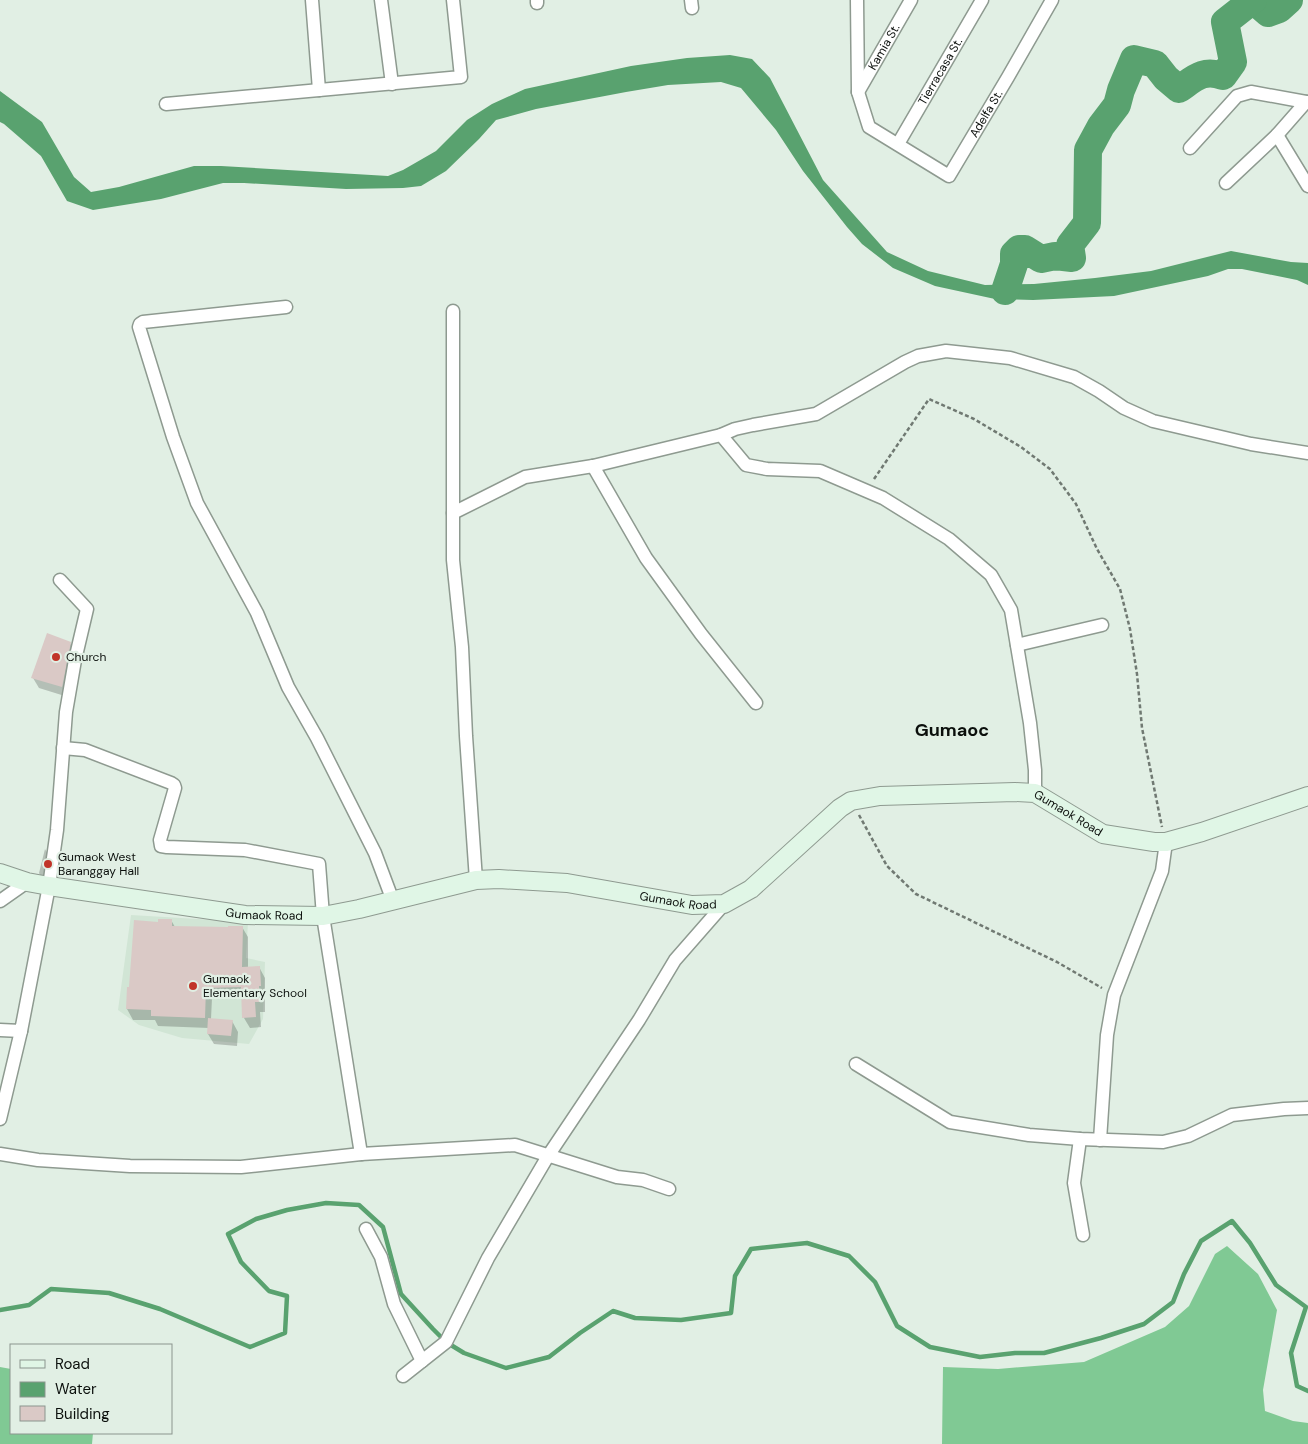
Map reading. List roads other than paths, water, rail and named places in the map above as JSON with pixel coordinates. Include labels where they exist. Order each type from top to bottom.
[{"type":"street","points":[[312,0],[319,90]]},
{"type":"street","points":[[381,0],[392,84]]},
{"type":"street","points":[[166,104],[461,78],[453,0]]},
{"type":"street","points":[[857,0],[858,92],[869,127],[898,144]]},
{"type":"street","name":"Kamia St.","points":[[858,92],[911,0]]},
{"type":"street","name":"Tierracasa St.","points":[[898,144],[982,0]]},
{"type":"street","name":"Adelfa St.","points":[[898,144],[949,176],[1052,0]]},
{"type":"street","points":[[1190,148],[1237,96],[1252,92],[1307,102]]},
{"type":"street","points":[[1226,183],[1307,102]]},
{"type":"street","points":[[1276,135],[1308,186]]},
{"type":"street","points":[[286,307],[143,322],[139,328],[173,437],[197,503],[257,613],[288,687],[317,738],[375,853],[393,901]]},
{"type":"street","points":[[453,311],[453,560],[462,647],[476,880]]},
{"type":"street","points":[[453,514],[525,477],[593,466],[721,435],[736,429],[816,414],[905,362],[918,356],[946,351],[1010,358],[1074,377],[1099,390],[1124,408],[1153,421],[1181,426],[1251,444],[1307,454]]},
{"type":"street","points":[[721,435],[746,465],[767,469],[820,471],[883,498],[949,539],[991,576],[1012,610],[1030,723],[1035,793]]},
{"type":"street","points":[[593,466],[646,558],[701,634],[756,703]]},
{"type":"street","points":[[0,1119],[22,1031],[49,886],[57,830],[66,712],[75,660],[87,609],[60,580]]},
{"type":"street","points":[[1017,645],[1102,625]]},
{"type":"street","points":[[63,748],[84,750],[171,782],[175,788],[160,840],[161,846],[245,850],[318,864],[323,916],[361,1154]]},
{"type":"street","name":"Gumaok Road","points":[[0,873],[27,882],[49,886],[245,915],[323,916],[476,880],[499,879],[566,883],[692,906],[724,904],[751,889],[840,808],[851,801],[880,796],[1035,793],[1103,834],[1154,842],[1166,842],[1202,832],[1308,796]]},
{"type":"street","points":[[1100,1140],[1107,1035],[1114,995],[1162,870],[1166,842]]},
{"type":"street","points":[[0,901],[27,882]]},
{"type":"street","points":[[403,1376],[446,1342],[488,1258],[548,1156],[639,1020],[675,960],[724,904]]},
{"type":"street","points":[[0,1030],[22,1031]]},
{"type":"street","points":[[856,1064],[950,1122],[1029,1135],[1163,1142],[1188,1136],[1232,1115],[1308,1108]]},
{"type":"street","points":[[1080,1139],[1074,1183],[1083,1235]]},
{"type":"street","points":[[0,1154],[38,1160],[130,1166],[241,1167],[361,1154],[515,1145],[617,1177],[643,1180],[669,1190]]},
{"type":"street","points":[[366,1229],[381,1257],[394,1304],[422,1361]]},
{"type":"water","points":[[730,55],[752,59],[770,78],[823,180],[887,252],[928,271],[985,285],[1034,284],[1151,271],[1231,251],[1291,262],[1308,263],[1308,285],[1297,280],[1242,269],[1228,269],[1208,276],[1114,296],[1033,300],[995,299],[935,286],[893,268],[862,244],[803,171],[776,130],[741,88],[721,82],[668,85],[626,92],[536,109],[496,120],[446,171],[421,186],[346,189],[223,183],[161,199],[93,210],[67,201],[41,156],[0,122],[0,91],[42,122],[74,177],[91,192],[119,187],[194,166],[388,176],[403,170],[436,151],[467,120],[492,104],[525,89],[631,66],[687,58]]},
{"type":"waterway","points":[[1253,0],[1268,13],[1279,9],[1289,0]]},
{"type":"waterway","points":[[1005,291],[1014,264],[1014,254],[1019,249],[1025,249],[1041,259],[1055,256],[1072,258],[1070,245],[1087,223],[1088,150],[1101,126],[1117,105],[1134,59],[1155,64],[1166,78],[1179,89],[1195,78],[1205,74],[1223,76],[1233,62],[1225,22],[1253,0]]},
{"type":"waterway","points":[[0,1310],[29,1305],[51,1289],[109,1293],[160,1309],[250,1347],[285,1333],[287,1296],[269,1291],[241,1262],[228,1234],[256,1219],[287,1210],[326,1203],[359,1205],[383,1227],[401,1294],[446,1342],[464,1353],[506,1368],[549,1357],[613,1311],[635,1318],[681,1320],[731,1313],[735,1276],[751,1249],[807,1243],[849,1256],[875,1282],[897,1326],[930,1347],[980,1357],[1015,1353],[1044,1353],[1144,1324],[1173,1302],[1184,1274],[1201,1241],[1232,1221],[1250,1243],[1276,1285],[1306,1307],[1291,1353],[1297,1386],[1308,1391]]},
{"type":"place","name":"Church","points":[[56,657]]},
{"type":"place","name":"Gumaok West Baranggay Hall","points":[[48,864]]},
{"type":"place","name":"Gumaok Elementary School","points":[[193,986]]},
{"type":"district","name":"Gumaoc","points":[[952,730]]}]
